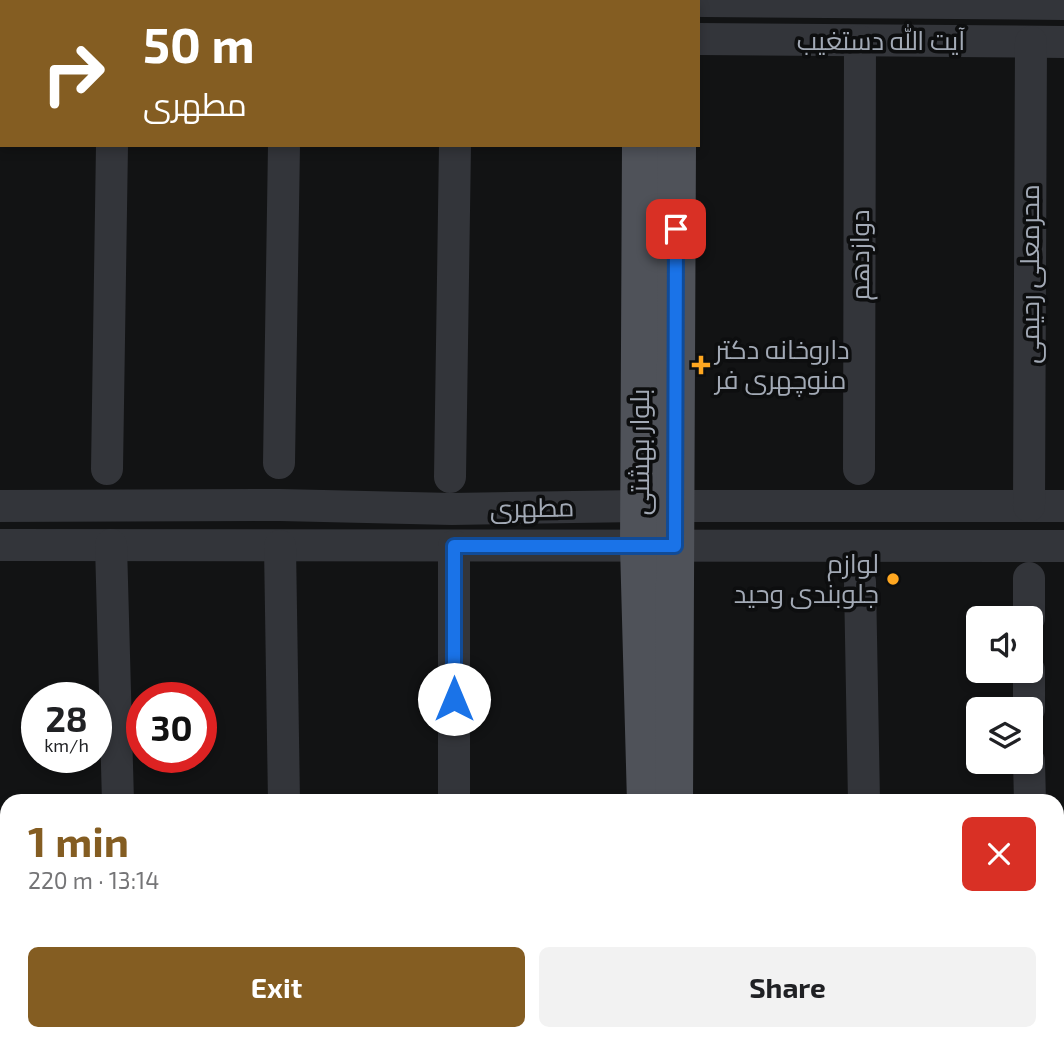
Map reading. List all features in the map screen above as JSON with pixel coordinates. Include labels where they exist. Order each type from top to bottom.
[{"type":"main road","name":"بلوار بهشتی","points":[[641,147],[657,506],[646,794]]},
{"type":"main road","name":"بلوار بهشتی","points":[[657,506],[677,147]]},
{"type":"main road","name":"بلوار بهشتی","points":[[657,546],[673,794]]},
{"type":"street","name":"آیت الله دستغیب","points":[[700,1],[1064,4]]},
{"type":"street","name":"آیت الله دستغیب","points":[[700,39],[1064,42]]},
{"type":"street","name":"دوازدهم","points":[[859,469],[860,41]]},
{"type":"street","name":"محرمعلی رحیمی","points":[[1029,506],[1031,42]]},
{"type":"street","points":[[107,469],[112,147]]},
{"type":"street","points":[[279,463],[284,147]]},
{"type":"street","points":[[450,477],[454,147]]},
{"type":"street","name":"مطهری","points":[[0,506],[280,505],[452,509],[1064,506]]},
{"type":"street","name":"مطهری","points":[[0,545],[1064,547]]},
{"type":"street","points":[[111,545],[118,794]]},
{"type":"street","points":[[281,546],[284,794]]},
{"type":"street","points":[[454,546],[454,794]]},
{"type":"street","points":[[1028,578],[1029,606]]},
{"type":"street","points":[[860,582],[864,794]]},
{"type":"street","points":[[1029,774],[1030,794]]},
{"type":"place","name":"داروخانه دکتر منوچهری فر","points":[[701,365]]},
{"type":"place","name":"لوازم جلوبندی وحید","points":[[893,579]]},
{"type":"route","points":[[454,699],[454,546],[675,546],[676,229]]}]
